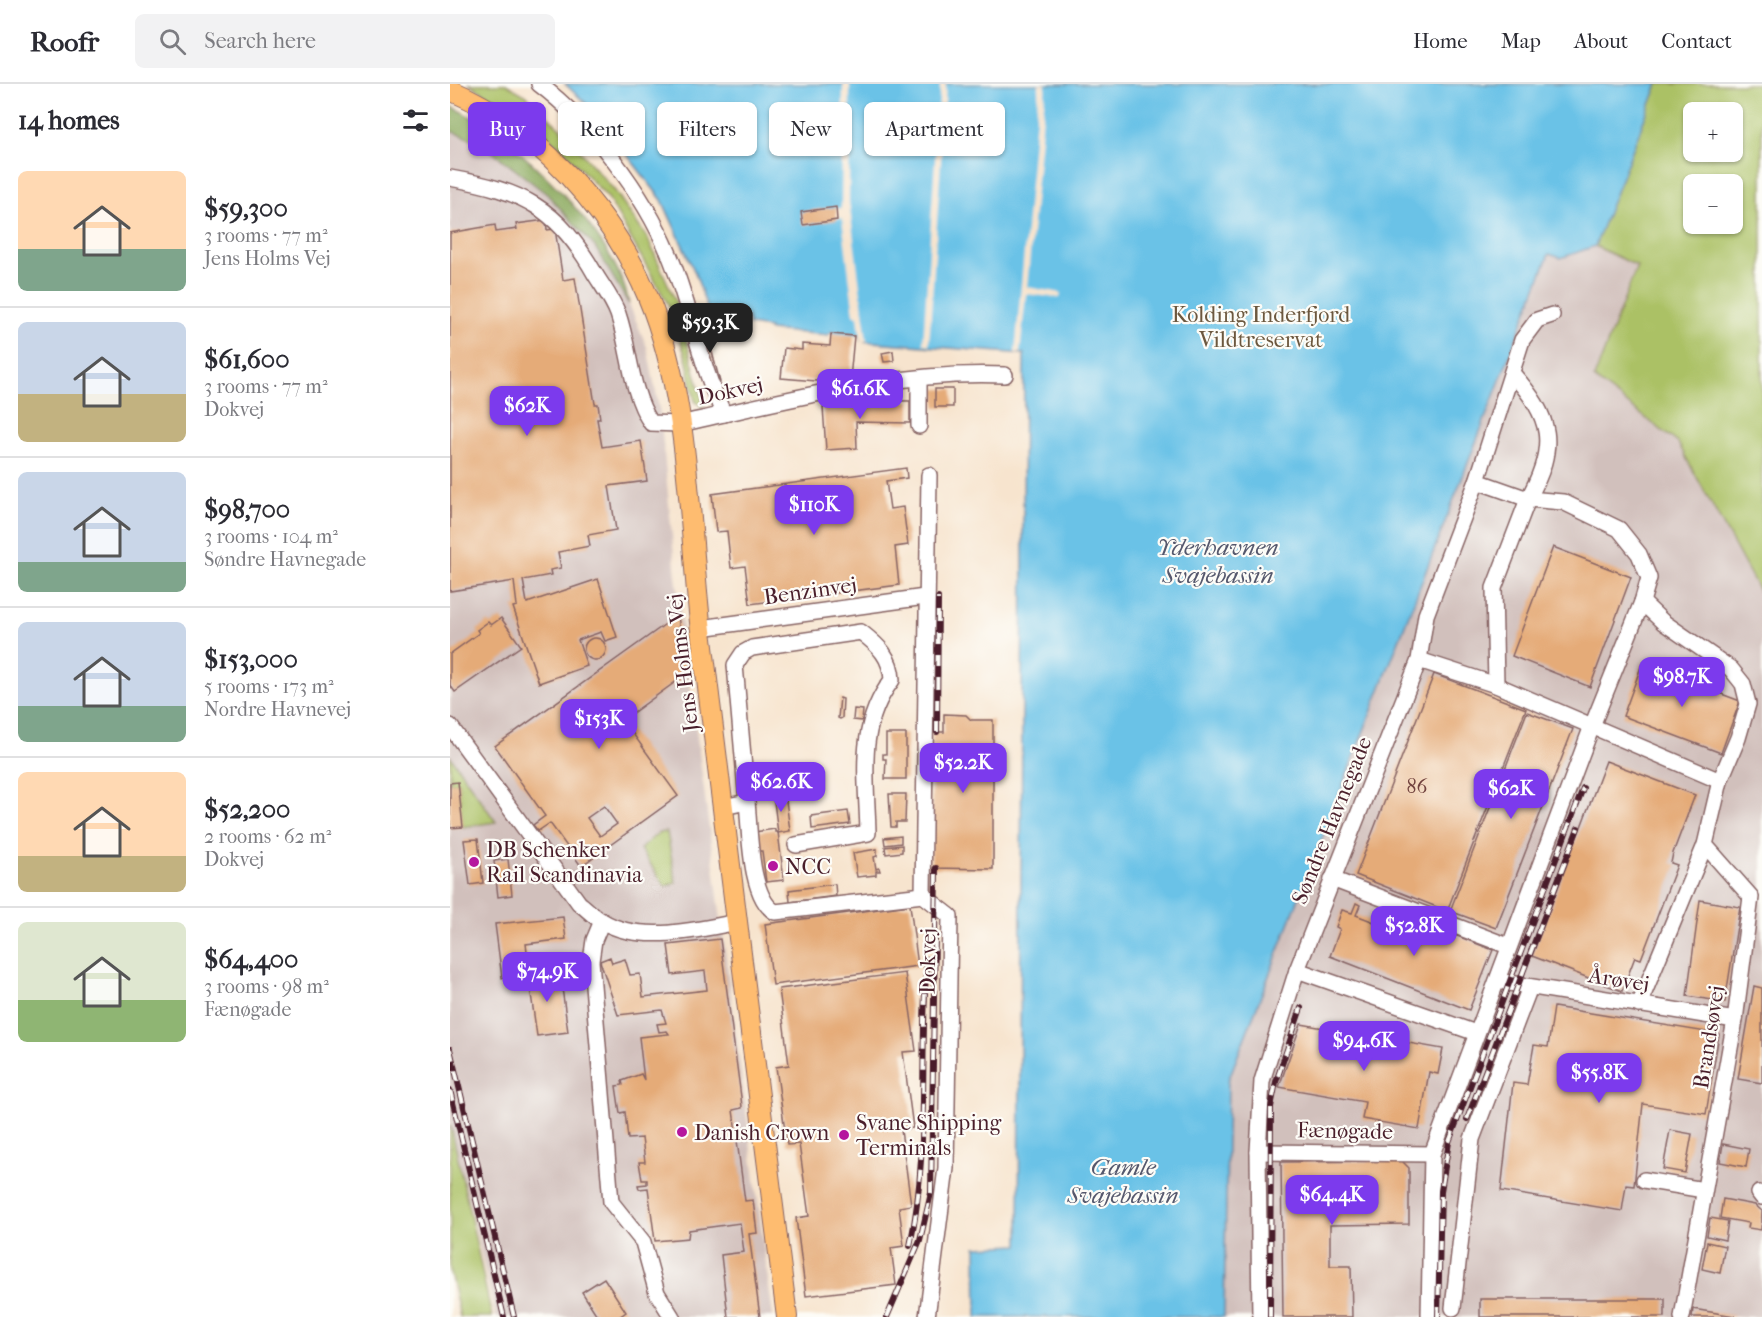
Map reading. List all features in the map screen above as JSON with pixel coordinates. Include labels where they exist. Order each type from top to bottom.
[{"type":"main road","name":"Jens Holms Vej","points":[[450,90],[514,128],[564,169],[609,227],[646,294],[663,338],[679,424],[701,628],[787,1317]]},
{"type":"street","points":[[539,84],[588,132],[639,196],[669,254],[724,414]]},
{"type":"street","name":"Dokvej","points":[[450,177],[496,186],[543,208],[580,248],[617,312],[642,408],[651,423],[679,424],[850,387],[976,374],[1005,375]]},
{"type":"street","name":"Søndre Havnegade","points":[[1260,1317],[1258,1152],[1262,1081],[1297,970],[1419,660],[1426,615],[1477,481],[1522,340],[1537,320],[1552,315]]},
{"type":"street","points":[[1496,685],[1494,588],[1528,499],[1542,473],[1547,427],[1534,398],[1512,373]]},
{"type":"street","points":[[919,380],[919,426]]},
{"type":"street","name":"Dokvej","points":[[927,1317],[946,1168],[950,916],[923,895],[929,475]]},
{"type":"street","points":[[1429,1317],[1432,1154],[1508,946],[1642,602],[1648,578],[1639,554],[1619,529],[1563,502],[1528,499],[1477,481]]},
{"type":"street","name":"Benzinvej","points":[[701,628],[926,597]]},
{"type":"street","points":[[1639,1005],[1705,845],[1720,781],[1738,738],[1748,704],[1743,684],[1731,669],[1663,622],[1642,602]]},
{"type":"street","points":[[795,845],[868,832],[866,736],[880,695],[892,680],[891,662],[875,642],[861,632],[752,648],[743,653],[735,665],[756,885],[775,912],[923,895]]},
{"type":"street","points":[[1419,660],[1496,685],[1720,781]]},
{"type":"street","points":[[450,726],[579,903],[602,921],[625,930],[650,933],[682,931],[737,922]]},
{"type":"street","points":[[723,807],[747,802]]},
{"type":"street","name":"Brandsøvej","points":[[1682,1317],[1735,1020],[1751,897],[1705,845]]},
{"type":"street","points":[[1332,879],[1508,946]]},
{"type":"street","points":[[602,921],[594,940],[591,961],[612,1202],[643,1242],[657,1293],[672,1317]]},
{"type":"street","points":[[1297,970],[1476,1033]]},
{"type":"street","name":"Årøvej","points":[[1497,981],[1735,1020]]},
{"type":"street","points":[[1453,1308],[1472,1139],[1530,987]]},
{"type":"street","name":"Fænøgade","points":[[1258,1152],[1432,1154]]},
{"type":"street","points":[[1644,1180],[1704,1190]]},
{"type":"shaded area","points":[[450,131],[468,138],[468,156],[498,156],[548,195],[595,247],[629,304],[647,347],[660,413],[676,576],[773,1317],[496,1317],[450,1122]]},
{"type":"shaded area","points":[[1595,246],[1637,266],[1594,378],[1678,443],[1762,596],[1762,1317],[1224,1317],[1228,1081],[1549,254],[1561,258]]},
{"type":"green space","points":[[469,84],[506,84],[533,102],[499,102]]},
{"type":"green space","points":[[1658,84],[1762,84],[1762,596],[1678,443],[1594,378],[1637,266],[1595,246]]},
{"type":"green space","points":[[450,106],[468,116],[468,138],[450,131]]},
{"type":"green space","points":[[546,114],[558,126],[558,146],[546,136]]},
{"type":"green space","points":[[498,156],[524,156],[559,189],[605,247],[620,277],[629,304],[595,247],[548,195]]},
{"type":"green space","points":[[569,156],[585,156],[615,191],[648,239],[676,302],[704,406],[702,407],[695,401],[686,358],[669,306],[608,198]]},
{"type":"green space","points":[[450,756],[496,822],[463,827],[458,782],[450,783]]},
{"type":"green space","points":[[667,832],[676,883],[665,886],[640,849],[658,833]]},
{"type":"green space","points":[[450,1126],[492,1317],[460,1317],[450,1272]]},
{"type":"water","name":"Kolding Inderfjord Vildtreservat","points":[[565,84],[1658,84],[1595,246],[1561,258],[1549,254],[1228,1081],[1224,1317],[977,1317],[976,1247],[1019,1245],[1024,354],[861,341],[860,335],[831,332],[828,335],[769,330],[769,328],[749,325],[747,316],[719,314],[719,326],[711,320],[696,275],[662,200],[628,156],[645,156],[645,102],[584,102]]},
{"type":"pier","points":[[843,84],[850,84],[850,102],[843,102]]},
{"type":"pier","points":[[940,84],[946,84],[945,102],[939,102]]},
{"type":"pier","points":[[1039,84],[1046,84],[1027,287],[1061,293],[1060,298],[1026,294],[1020,353],[1015,353]]},
{"type":"pier","points":[[842,156],[849,156],[849,201],[867,341],[861,341],[858,316],[854,315],[842,218],[803,225],[801,212],[841,208]]},
{"type":"pier","points":[[935,156],[941,156],[929,345],[923,344]]},
{"type":"building","points":[[836,207],[837,220],[803,225],[801,212]]},
{"type":"building","points":[[546,220],[547,230],[555,229],[563,280],[575,278],[595,404],[598,404],[600,419],[597,419],[602,447],[641,441],[647,481],[609,486],[616,530],[588,535],[590,546],[558,552],[561,568],[550,570],[551,575],[523,580],[527,603],[598,579],[617,637],[605,641],[601,632],[578,640],[587,666],[539,683],[513,607],[517,606],[514,581],[450,591],[450,233],[495,225],[496,232],[517,229],[516,224]]},
{"type":"building","points":[[705,326],[720,382],[716,383],[700,328]]},
{"type":"building","points":[[831,334],[854,336],[850,379],[828,377],[828,382],[781,378],[784,348],[802,350],[802,344],[830,346]]},
{"type":"building","points":[[893,351],[894,361],[884,362],[882,353]]},
{"type":"building","points":[[935,389],[953,389],[953,407],[935,407]]},
{"type":"building","points":[[846,400],[910,401],[910,423],[856,422],[857,448],[826,450],[823,407],[846,406]]},
{"type":"building","points":[[906,468],[907,478],[886,481],[890,509],[903,507],[908,545],[895,547],[899,585],[750,604],[745,566],[731,568],[727,531],[716,532],[712,494]]},
{"type":"building","points":[[1553,547],[1631,577],[1590,687],[1512,656]]},
{"type":"building","points":[[678,615],[685,675],[623,720],[678,796],[581,866],[550,823],[538,831],[533,825],[545,816],[495,746]],"holes":[[[604,806],[617,824],[600,836],[587,818]]]},
{"type":"building","points":[[501,618],[521,646],[455,692],[450,685],[450,654],[479,633],[477,630],[488,622],[491,625]]},
{"type":"building","points":[[595,638],[603,641],[606,649],[603,657],[595,660],[587,657],[584,649],[587,641]]},
{"type":"building","points":[[1642,664],[1740,701],[1721,753],[1623,716]]},
{"type":"building","points":[[1434,674],[1526,709],[1447,911],[1356,875]]},
{"type":"building","points":[[840,698],[843,699],[842,718],[840,719],[838,718]]},
{"type":"building","points":[[854,709],[863,710],[862,721],[853,720]]},
{"type":"building","points":[[1527,712],[1573,729],[1496,928],[1450,911]]},
{"type":"building","points":[[944,714],[966,715],[971,720],[993,720],[993,869],[931,868],[932,732],[944,732]]},
{"type":"building","points":[[886,734],[906,734],[906,779],[885,779],[886,759],[883,759],[883,754],[886,754]]},
{"type":"building","points":[[1606,761],[1695,795],[1673,853],[1671,863],[1677,865],[1641,959],[1635,957],[1622,991],[1532,956]]},
{"type":"building","points":[[458,782],[463,827],[450,828],[450,783]]},
{"type":"building","points":[[785,793],[790,831],[778,833],[773,794]]},
{"type":"building","points":[[889,794],[906,794],[905,822],[896,822],[896,827],[891,827]]},
{"type":"building","points":[[848,811],[850,824],[812,829],[811,816]]},
{"type":"building","name":"NCC","points":[[775,829],[775,832],[778,832],[784,880],[766,882],[762,851],[757,851],[755,832]]},
{"type":"building","points":[[901,836],[901,843],[885,845],[884,838]]},
{"type":"building","name":"DB Schenker Rail Scandinavia","points":[[478,839],[483,883],[470,885],[464,840]]},
{"type":"building","points":[[902,845],[902,852],[886,854],[885,847]]},
{"type":"building","points":[[877,849],[877,856],[874,857],[876,869],[879,868],[880,871],[876,871],[876,875],[857,877],[853,853]]},
{"type":"building","points":[[508,859],[512,895],[498,897],[494,861]]},
{"type":"building","points":[[835,884],[836,896],[790,902],[789,890]]},
{"type":"building","points":[[1700,900],[1740,907],[1725,1002],[1687,996]]},
{"type":"building","points":[[1356,903],[1360,905],[1356,915],[1413,937],[1419,921],[1493,950],[1469,1010],[1330,956],[1340,929],[1336,927],[1342,910],[1352,913]]},
{"type":"building","points":[[910,905],[918,966],[773,985],[765,924]]},
{"type":"building","points":[[563,917],[566,939],[526,944],[530,974],[502,978],[495,924]]},
{"type":"building","name":"Danish Crown","points":[[720,939],[742,1108],[733,1110],[745,1201],[753,1200],[757,1233],[749,1234],[760,1317],[728,1317],[721,1255],[744,1252],[740,1223],[689,1230],[688,1238],[655,1241],[648,1188],[639,1189],[638,1185],[647,1184],[647,1180],[642,1180],[639,1162],[645,1162],[642,1138],[628,1139],[625,1112],[620,1113],[616,1086],[623,1085],[622,1081],[641,1074],[644,1080],[639,1037],[669,1034],[667,1031],[659,1032],[657,1024],[666,1023],[662,1010],[618,1015],[600,961],[610,957],[612,963],[625,959],[630,975],[640,974],[643,997],[707,990],[705,971],[672,975],[668,945]]},
{"type":"building","points":[[560,973],[568,1032],[537,1036],[530,987],[515,989],[513,980]]},
{"type":"building","name":"Svane Shipping Terminals","points":[[905,973],[916,1051],[903,1052],[913,1128],[901,1130],[911,1205],[899,1207],[904,1246],[891,1248],[896,1285],[806,1296],[796,1218],[809,1216],[799,1144],[787,1145],[776,1067],[789,1065],[779,989]]},
{"type":"building","points":[[1754,986],[1762,988],[1762,1083],[1738,1079]]},
{"type":"building","points":[[1554,1007],[1719,1034],[1706,1114],[1643,1104],[1634,1186],[1626,1185],[1622,1211],[1501,1191],[1513,1083],[1527,1085],[1534,1045],[1548,1047]]},
{"type":"building","points":[[1301,1024],[1443,1049],[1438,1074],[1429,1072],[1419,1129],[1362,1119],[1365,1102],[1279,1087]]},
{"type":"building","points":[[1670,1130],[1692,1134],[1685,1173],[1663,1169]]},
{"type":"building","points":[[1723,1144],[1749,1149],[1746,1167],[1720,1162]]},
{"type":"building","points":[[1402,1161],[1409,1168],[1409,1224],[1330,1225],[1330,1266],[1351,1266],[1352,1317],[1283,1317],[1281,1162]]},
{"type":"building","points":[[1723,1199],[1755,1205],[1762,1211],[1761,1230],[1748,1228],[1749,1223],[1720,1218]]},
{"type":"building","points":[[1710,1218],[1728,1221],[1725,1240],[1707,1236]]},
{"type":"building","points":[[1707,1242],[1725,1246],[1720,1273],[1702,1269]]},
{"type":"building","points":[[604,1278],[626,1312],[619,1317],[598,1317],[582,1292]]},
{"type":"building","points":[[1480,1299],[1665,1299],[1665,1317],[1480,1317]]},
{"type":"building","points":[[1693,1309],[1734,1316],[1734,1317],[1692,1317]]},
{"type":"railway","points":[[937,732],[938,598]]},
{"type":"railway","points":[[1438,1317],[1441,1191],[1449,1142],[1583,788]]},
{"type":"railway","points":[[1467,1119],[1578,828]]},
{"type":"railway","points":[[887,1317],[920,1240],[931,1193],[936,868]]},
{"type":"railway","points":[[910,1246],[920,1175],[927,959]]},
{"type":"railway","points":[[1270,1317],[1271,1107],[1276,1082],[1301,1008]]},
{"type":"railway","points":[[450,1049],[514,1317]]},
{"type":"railway","points":[[450,1090],[504,1317]]},
{"type":"place","name":"DB Schenker Rail Scandinavia","points":[[474,862]]},
{"type":"place","name":"NCC","points":[[773,866]]},
{"type":"place","name":"Danish Crown","points":[[682,1132]]},
{"type":"place","name":"Svane Shipping Terminals","points":[[844,1135]]},
{"type":"water label","name":"Yderhavnen Svajebassin","points":[[1218,561]]},
{"type":"water label","name":"Gamle Svajebassin","points":[[1123,1181]]}]
